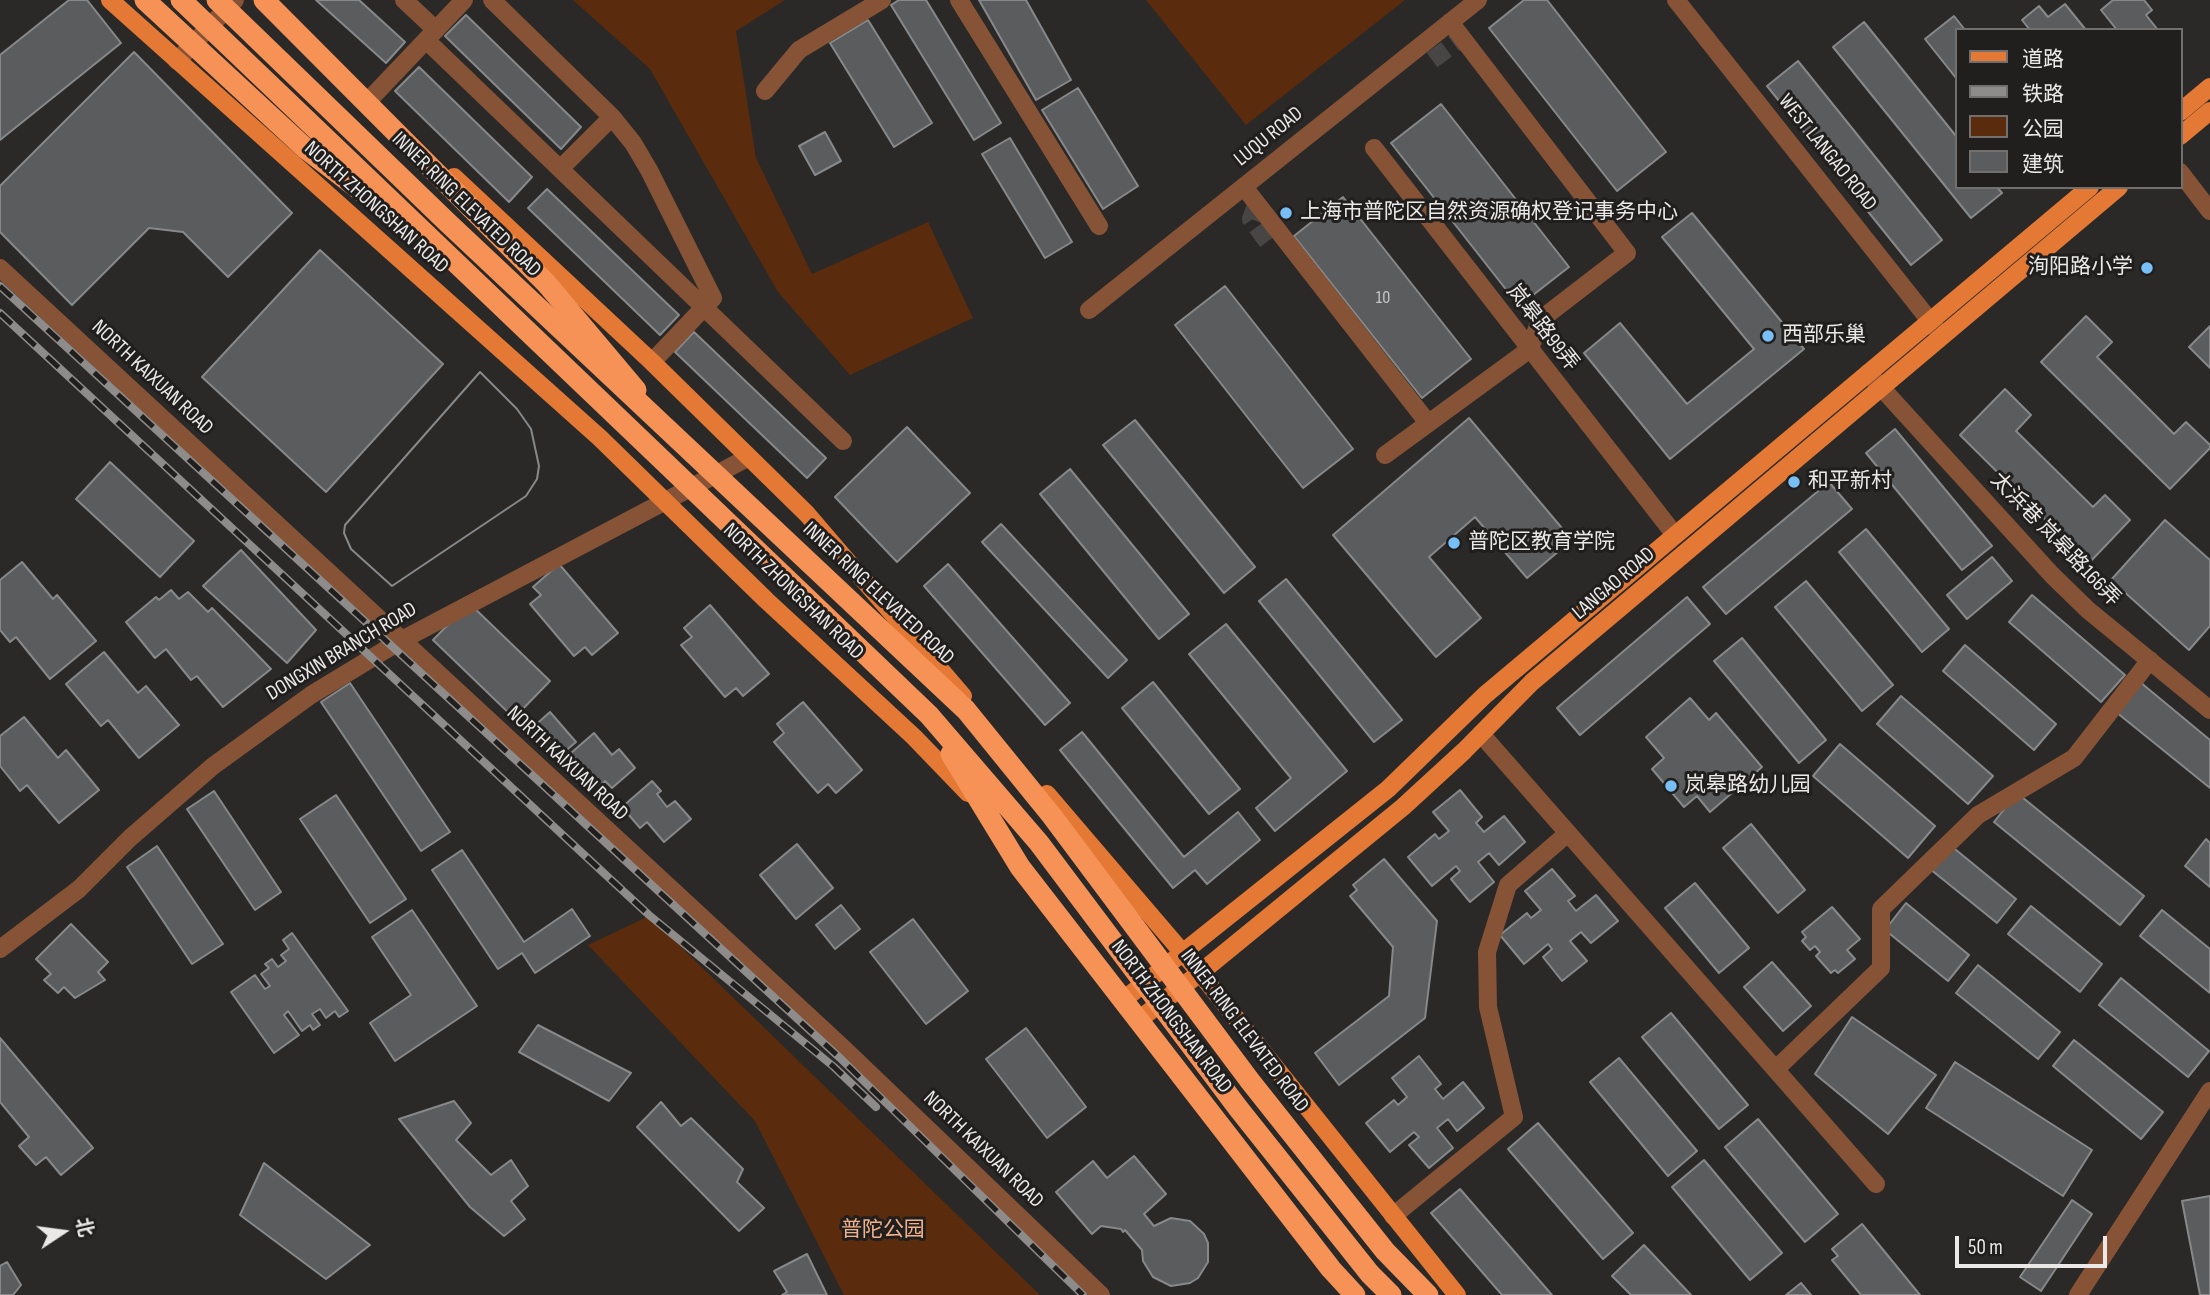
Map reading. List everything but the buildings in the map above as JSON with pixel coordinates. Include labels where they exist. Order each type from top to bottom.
[{"type":"highway","points":[[145,0],[306,149],[454,262]]},
{"type":"highway","points":[[181,0],[929,715],[1039,843],[1238,1108],[1370,1274],[1391,1295]]},
{"type":"highway","name":"INNER RING ELEVATED ROAD","points":[[217,0],[447,222],[966,710],[1052,816],[1250,1082],[1385,1251],[1428,1295]]},
{"type":"highway","points":[[264,0],[546,283],[676,437]]},
{"type":"highway","points":[[929,715],[965,780],[1020,867],[1331,1269],[1355,1295]]},
{"type":"main road","name":"NORTH ZHONGSHAN ROAD","points":[[110,0],[600,438],[766,600],[914,737],[964,788],[1015,846],[1141,1018],[1264,1176],[1362,1295]]},
{"type":"main road","points":[[264,0],[652,362],[807,514],[1200,973],[1457,1295]]},
{"type":"main road","points":[[2182,110],[2210,88]]},
{"type":"main road","points":[[2182,134],[2210,111]]},
{"type":"main road","name":"LANGAO ROAD","points":[[1127,997],[1388,789],[1485,695],[2088,189]]},
{"type":"main road","name":"LANGAO ROAD","points":[[1141,1018],[1404,807],[1532,682],[2117,189]]},
{"type":"street","points":[[177,61],[235,0]]},
{"type":"street","points":[[404,0],[431,35],[560,169],[843,441]]},
{"type":"street","points":[[370,99],[464,0]]},
{"type":"street","points":[[492,0],[612,117],[633,143],[713,298],[652,362]]},
{"type":"street","points":[[765,91],[799,50],[882,0]]},
{"type":"street","points":[[959,0],[1099,226]]},
{"type":"street","name":"LUQU ROAD","points":[[1089,310],[1478,0]]},
{"type":"street","name":"WEST LANGAO ROAD","points":[[1675,0],[1942,335]]},
{"type":"street","points":[[1385,455],[1530,349],[1540,320],[1627,253],[1450,22]]},
{"type":"street","points":[[560,169],[612,117]]},
{"type":"street","name":"岚皋路99弄","points":[[1374,148],[1675,536]]},
{"type":"street","points":[[2182,175],[2210,211]]},
{"type":"street","points":[[1244,187],[1428,424]]},
{"type":"street","name":"NORTH KAIXUAN ROAD","points":[[0,268],[400,641],[841,1046],[1101,1295]]},
{"type":"street","name":"太浜巷 岚皋路166弄","points":[[1868,373],[2052,575],[2088,610],[2210,710]]},
{"type":"street","name":"DONGXIN BRANCH ROAD","points":[[0,949],[61,905],[161,809],[251,736],[311,695],[400,641],[749,457]]},
{"type":"street","points":[[1776,1069],[1881,968],[1881,909],[1978,816],[2074,758],[2150,660]]},
{"type":"street","points":[[1481,734],[1876,1184]]},
{"type":"street","points":[[1393,1216],[1514,1117],[1488,1007],[1487,951],[1508,885],[1568,833]]},
{"type":"street","points":[[2078,1295],[2210,1091]]},
{"type":"green space","points":[[573,0],[785,0],[736,31],[756,158],[812,274],[928,222],[973,318],[850,375],[778,292],[650,69]]},
{"type":"green space","points":[[1146,0],[1405,0],[1246,125]]},
{"type":"green space","name":"普陀公园","points":[[649,916],[1040,1295],[844,1295],[755,1121],[588,945]]},
{"type":"tunnel","points":[[1432,60],[1462,38]]},
{"type":"tunnel","points":[[1257,203],[1251,219],[1272,248]]},
{"type":"railway","points":[[0,286],[840,1058],[1083,1295]]},
{"type":"railway","points":[[0,313],[649,915],[834,1067],[876,1107]]},
{"type":"place","name":"上海市普陀区自然资源确权登记事务中心","points":[[1286,213]]},
{"type":"place","name":"洵阳路小学","points":[[2147,268]]},
{"type":"place","name":"西部乐巢","points":[[1768,336]]},
{"type":"place","name":"和平新村","points":[[1794,482]]},
{"type":"place","name":"普陀区教育学院","points":[[1454,543]]},
{"type":"place","name":"岚皋路幼儿园","points":[[1671,786]]}]
